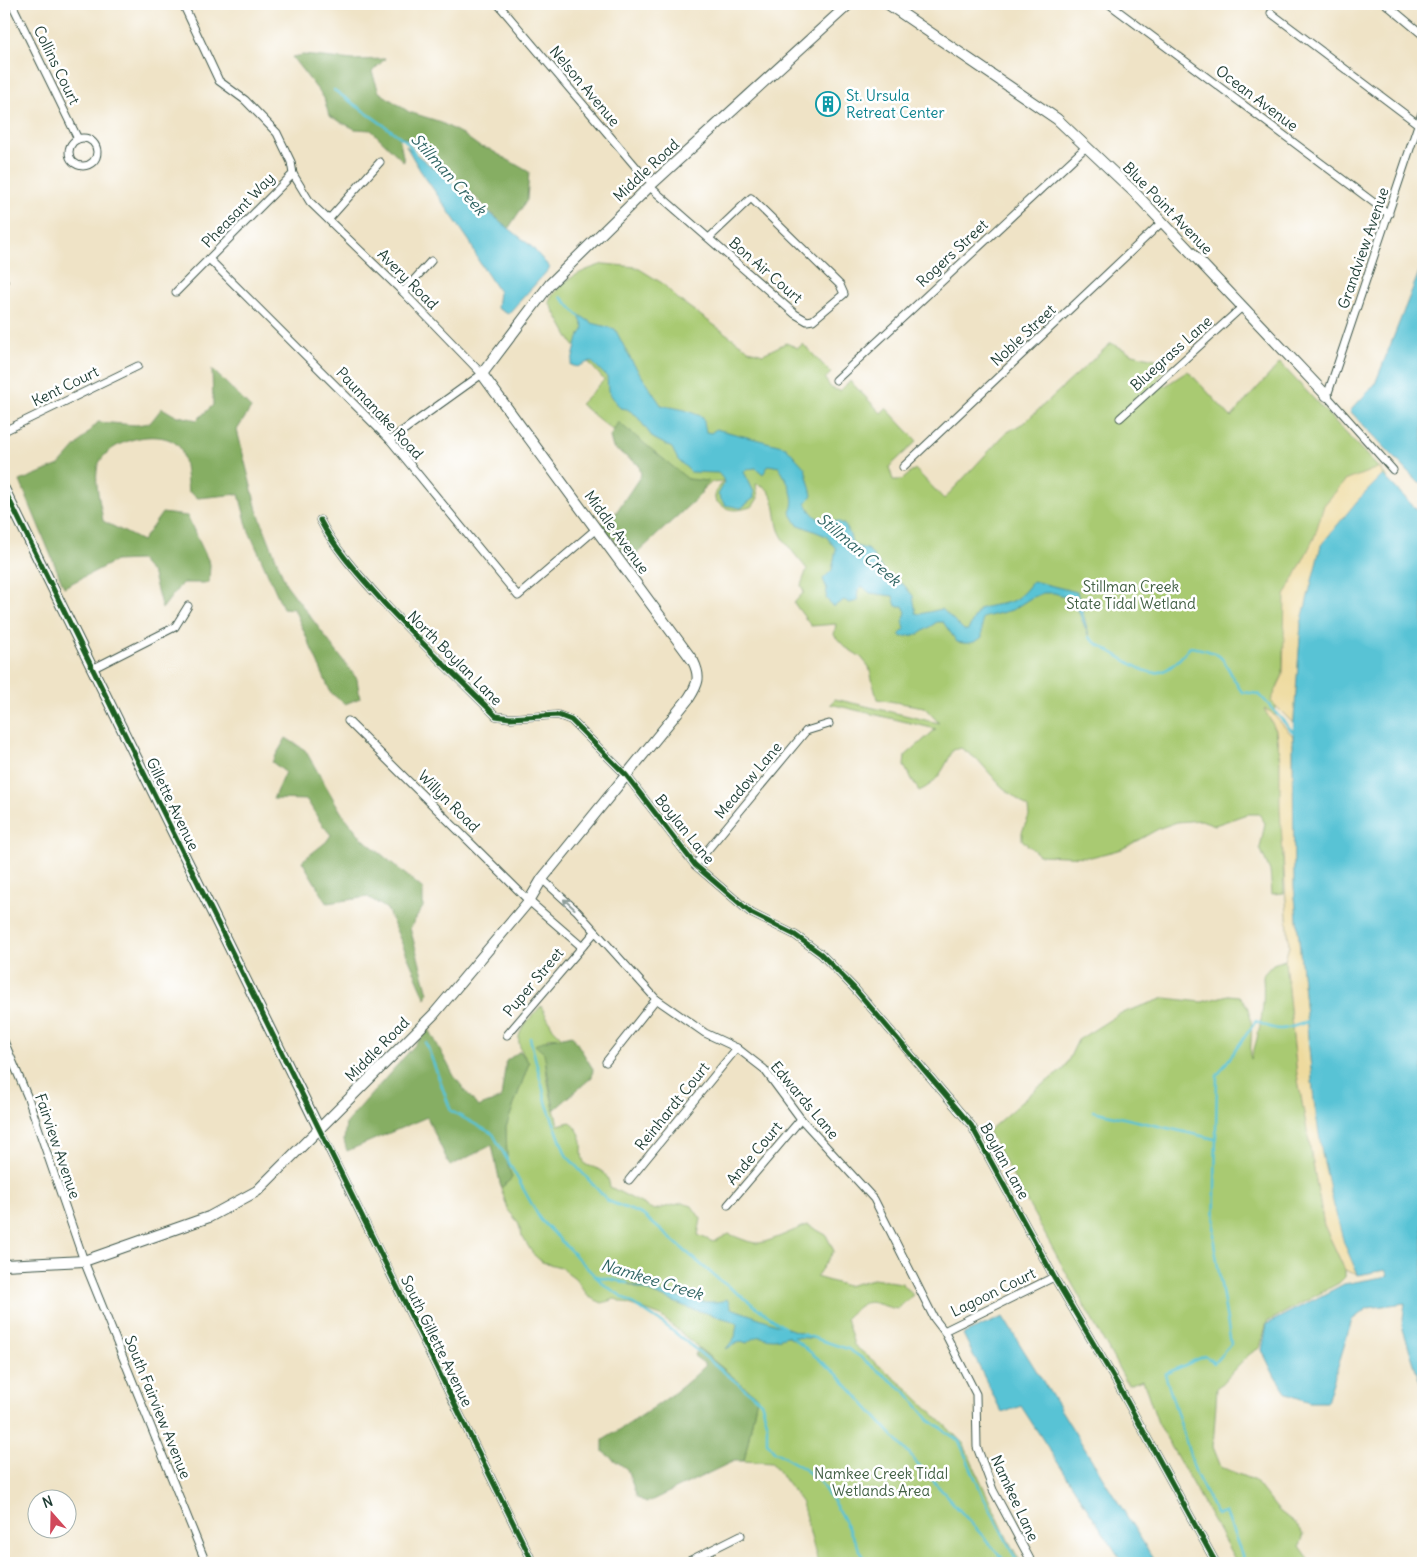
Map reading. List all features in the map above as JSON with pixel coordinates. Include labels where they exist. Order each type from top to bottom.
[{"type":"main road","name":"Middle Road","points":[[482,374],[550,284],[652,185],[850,4]]},
{"type":"main road","name":"Blue Point Avenue","points":[[888,4],[1022,93],[1057,119],[1162,222],[1241,308],[1327,396]]},
{"type":"main road","name":"Middle Avenue","points":[[482,374],[693,661],[697,670],[698,684],[678,712]]},
{"type":"main road","name":"Gillette Avenue","points":[[4,489],[319,1129]]},
{"type":"main road","name":"Middle Road","points":[[4,1265],[84,1261],[209,1217],[242,1201],[277,1172],[434,1014],[530,901],[542,879],[678,712]]},
{"type":"street","name":"Collins Court","points":[[12,4],[78,139]]},
{"type":"street","points":[[183,4],[219,81],[245,100],[277,133],[291,162],[293,174]]},
{"type":"street","name":"Nelson Avenue","points":[[498,4],[642,174],[709,238]]},
{"type":"street","name":"Ocean Avenue","points":[[1109,4],[1389,214]]},
{"type":"street","points":[[1386,4],[1423,35]]},
{"type":"street","points":[[1271,13],[1418,124]]},
{"type":"street","name":"Grandview Avenue","points":[[1327,396],[1423,110]]},
{"type":"street","points":[[87,138],[96,148],[94,161],[87,166],[74,163],[69,155],[70,145],[78,139],[87,138]]},
{"type":"street","name":"Rogers Street","points":[[836,380],[1086,147]]},
{"type":"street","points":[[329,219],[380,162]]},
{"type":"street","name":"Pheasant Way","points":[[176,292],[293,174],[314,205]]},
{"type":"street","name":"Bon Air Court","points":[[751,198],[840,285],[844,294],[813,320],[807,321],[794,314],[709,238],[751,198]]},
{"type":"street","name":"Avery Road","points":[[314,205],[404,292],[482,374]]},
{"type":"street","name":"Noble Street","points":[[903,467],[1162,222]]},
{"type":"street","name":"Paumanake Road","points":[[210,259],[390,440],[518,596],[596,529]]},
{"type":"street","points":[[404,292],[431,261]]},
{"type":"street","points":[[4,281],[4,288]]},
{"type":"street","name":"Bluegrass Lane","points":[[1120,418],[1241,308]]},
{"type":"street","name":"Kent Court","points":[[4,431],[138,366]]},
{"type":"street","points":[[390,440],[482,374]]},
{"type":"street","name":"Blue Point Avenue","points":[[1327,396],[1393,470]]},
{"type":"street","name":"North Boylan Lane","points":[[320,520],[336,548],[362,579],[405,626],[496,716],[510,718],[558,715],[571,720],[626,775]]},
{"type":"street","points":[[92,668],[175,627],[188,606]]},
{"type":"street","name":"Willyn Road","points":[[348,721],[530,901],[581,946]]},
{"type":"street","name":"Meadow Lane","points":[[695,865],[806,732],[829,724]]},
{"type":"street","name":"Boylan Lane","points":[[626,775],[695,865],[751,913],[795,935],[821,954],[855,989],[971,1125],[1054,1277],[1118,1385],[1216,1563]]},
{"type":"street","name":"Edwards Lane","points":[[542,879],[577,911],[656,999],[705,1033],[736,1048],[764,1069],[801,1119],[874,1199],[934,1318],[944,1331]]},
{"type":"street","points":[[581,946],[594,932]]},
{"type":"street","name":"Puper Street","points":[[507,1035],[581,946]]},
{"type":"street","points":[[606,1062],[656,999]]},
{"type":"street","name":"Fairview Avenue","points":[[4,1041],[7,1055],[28,1098],[84,1261]]},
{"type":"street","name":"Reinhardt Court","points":[[629,1180],[736,1048]]},
{"type":"street","name":"Ande Court","points":[[728,1205],[801,1119]]},
{"type":"street","name":"South Gillette Avenue","points":[[319,1129],[533,1563]]},
{"type":"street","name":"South Fairview Avenue","points":[[84,1261],[206,1563]]},
{"type":"street","name":"Lagoon Court","points":[[944,1331],[1054,1277]]},
{"type":"street","name":"Namkee Lane","points":[[944,1331],[976,1394],[977,1447],[986,1473],[993,1490],[1032,1563]]},
{"type":"street","points":[[685,1563],[741,1535]]},
{"type":"green space","points":[[303,55],[353,60],[385,59],[372,72],[379,92],[409,112],[438,121],[462,134],[480,147],[489,149],[529,172],[527,200],[508,229],[420,143],[399,136],[404,162],[371,130],[355,129],[329,116],[324,98],[292,57]]},
{"type":"green space","name":"Stillman Creek State Tidal Wetland","points":[[604,264],[636,267],[662,283],[679,300],[749,350],[763,354],[786,343],[798,348],[803,344],[831,373],[825,379],[831,388],[840,391],[850,381],[881,413],[886,408],[917,441],[889,467],[893,480],[902,480],[915,469],[944,499],[1006,433],[1025,422],[1111,343],[1133,354],[1159,360],[1165,365],[1165,371],[1158,378],[1165,386],[1188,371],[1231,417],[1280,363],[1388,478],[1360,497],[1283,651],[1283,675],[1278,685],[1274,726],[1280,760],[1284,893],[1272,894],[1270,871],[1260,848],[1265,823],[1259,814],[1247,814],[1215,825],[1201,820],[1177,822],[1160,828],[1122,849],[1091,857],[1039,855],[1022,840],[1022,832],[1029,816],[1028,808],[1001,786],[978,760],[961,748],[953,750],[936,779],[926,788],[919,791],[904,766],[905,756],[936,729],[830,704],[835,699],[939,723],[924,707],[877,699],[869,667],[861,657],[845,647],[834,635],[836,624],[811,626],[794,603],[804,592],[801,585],[807,569],[781,535],[777,524],[774,502],[768,490],[756,484],[758,498],[753,506],[737,510],[728,509],[715,500],[715,492],[724,481],[712,482],[703,490],[652,462],[580,404],[604,380],[572,343],[549,302],[558,288],[572,277]]},
{"type":"green space","points":[[212,369],[251,408],[237,430],[257,510],[286,584],[357,679],[360,698],[345,704],[331,693],[294,609],[283,608],[248,529],[239,494],[198,498],[188,491],[183,454],[174,442],[163,438],[136,439],[122,443],[101,460],[97,471],[97,489],[103,521],[142,541],[162,513],[187,516],[210,564],[209,583],[182,583],[162,609],[153,575],[140,560],[115,561],[64,587],[20,481],[59,465],[98,422],[136,425],[150,423],[162,408],[174,415],[197,420],[213,405]]},
{"type":"green space","points":[[618,422],[688,479],[708,481],[700,495],[630,560],[601,524],[615,514],[641,475],[639,465],[613,448],[610,437]]},
{"type":"green space","points":[[286,738],[305,750],[341,812],[362,838],[423,889],[423,907],[410,928],[428,993],[426,999],[387,909],[368,897],[327,903],[302,861],[326,842],[331,835],[307,800],[273,799],[285,772],[272,762]]},
{"type":"green space","points":[[1285,960],[1297,1074],[1324,1225],[1345,1270],[1345,1277],[1339,1283],[1267,1322],[1260,1348],[1243,1360],[1217,1388],[1213,1447],[1221,1467],[1255,1481],[1278,1510],[1297,1525],[1304,1534],[1300,1546],[1312,1563],[1237,1563],[1158,1423],[1143,1380],[1128,1385],[988,1131],[1035,1090],[1064,1069],[1078,1040],[1119,1014],[1165,998],[1202,1002],[1228,995],[1239,996],[1249,1010],[1251,1018],[1251,1059],[1262,1017],[1263,975],[1273,964]]},
{"type":"green space","name":"Namkee Creek Tidal Wetlands Area","points":[[541,1006],[553,1028],[562,1037],[547,1038],[546,1049],[546,1071],[558,1125],[570,1122],[576,1129],[582,1141],[583,1160],[586,1165],[595,1168],[605,1175],[610,1187],[654,1210],[682,1203],[692,1206],[701,1219],[698,1235],[713,1242],[729,1234],[749,1242],[760,1243],[808,1225],[826,1235],[834,1251],[816,1277],[847,1286],[873,1279],[902,1283],[913,1295],[897,1309],[870,1302],[854,1310],[846,1318],[854,1345],[909,1390],[963,1443],[1007,1538],[1021,1563],[818,1563],[802,1503],[772,1463],[744,1461],[757,1397],[661,1316],[615,1299],[602,1303],[589,1297],[575,1278],[560,1267],[542,1262],[533,1254],[522,1236],[518,1222],[508,1210],[501,1188],[512,1178],[507,1161],[506,1127],[529,1063],[520,1046],[520,1033]]},
{"type":"green space","points":[[429,1029],[454,1076],[478,1107],[501,1098],[506,1061],[520,1051],[529,1063],[506,1127],[507,1161],[512,1178],[501,1188],[492,1145],[450,1166],[427,1117],[347,1151],[344,1140],[346,1123]]},
{"type":"green space","points":[[572,1035],[593,1069],[592,1077],[554,1110],[544,1053],[535,1045],[549,1039]]},
{"type":"green space","points":[[698,1348],[757,1397],[744,1461],[734,1461],[646,1503],[637,1497],[627,1469],[603,1452],[603,1440],[643,1415],[695,1376],[706,1365],[694,1356]]},
{"type":"sand","points":[[1380,467],[1383,475],[1358,500],[1301,624],[1294,724],[1271,701],[1283,675],[1285,596],[1314,538],[1324,505],[1345,481]]},
{"type":"sand","points":[[1264,709],[1271,712],[1293,736],[1294,886],[1314,1101],[1344,1241],[1358,1275],[1345,1270],[1324,1225],[1297,1074],[1285,960],[1289,946],[1280,809],[1280,760],[1276,730]]},
{"type":"water","points":[[406,146],[531,246],[550,268],[508,314],[497,308],[499,292],[478,260],[470,242],[420,170]]},
{"type":"water","points":[[1423,262],[1423,481],[1420,484],[1350,411],[1375,384]]},
{"type":"water","points":[[578,314],[592,323],[615,329],[631,360],[661,405],[685,410],[703,417],[706,432],[711,433],[716,429],[786,447],[805,468],[812,495],[806,503],[811,512],[822,520],[842,523],[846,527],[853,545],[869,550],[889,578],[904,585],[913,596],[916,613],[920,614],[942,609],[964,630],[968,630],[979,609],[1014,600],[1033,581],[1077,592],[1090,639],[1075,603],[1070,598],[1054,593],[1043,593],[1012,610],[982,618],[982,637],[967,643],[957,642],[943,622],[937,622],[919,634],[902,637],[899,635],[905,629],[903,621],[906,612],[903,606],[896,606],[893,596],[870,593],[862,586],[858,590],[857,601],[850,603],[844,600],[833,607],[826,598],[827,589],[823,579],[832,570],[836,549],[826,536],[797,524],[790,512],[793,500],[792,495],[779,467],[769,465],[763,474],[756,468],[747,469],[744,472],[754,492],[754,498],[741,508],[725,505],[718,495],[724,481],[718,473],[691,472],[678,460],[672,448],[653,438],[636,415],[627,409],[620,408],[608,391],[607,377],[591,361],[577,367],[571,365],[578,338],[584,328]]},
{"type":"water","points":[[1383,475],[1418,511],[1423,507],[1423,1392],[1402,1326],[1405,1303],[1368,1308],[1352,1320],[1327,1402],[1310,1402],[1287,1394],[1273,1373],[1262,1350],[1267,1324],[1344,1284],[1388,1276],[1385,1270],[1358,1275],[1344,1243],[1322,1154],[1314,1101],[1294,886],[1293,732],[1301,624],[1321,545],[1358,500]]},
{"type":"water","points":[[626,1283],[693,1300],[719,1302],[727,1299],[731,1308],[818,1339],[794,1337],[795,1341],[787,1336],[774,1339],[757,1337],[747,1343],[741,1341],[726,1349],[735,1337],[737,1324],[733,1321],[689,1308]]},
{"type":"water","points":[[1003,1317],[1156,1563],[1123,1563],[1021,1406],[1002,1413],[963,1334]]},
{"type":"waterway","name":"Stillman Creek","points":[[334,90],[406,141],[415,153]]},
{"type":"waterway","name":"Stillman Creek","points":[[561,297],[579,316]]},
{"type":"waterway","name":"Stillman Creek","points":[[1089,637],[1097,644],[1138,667],[1155,673],[1171,667],[1190,647],[1213,652],[1224,661],[1242,692],[1259,694],[1293,732]]},
{"type":"waterway","points":[[1245,1563],[1226,1513],[1217,1515],[1196,1474],[1165,1374],[1205,1356],[1214,1363],[1231,1344],[1214,1243],[1217,1076],[1256,1021],[1276,1029],[1292,1027],[1307,1022]]},
{"type":"waterway","name":"Namkee Creek","points":[[530,1038],[547,1105],[566,1155],[608,1201],[643,1215],[718,1279],[785,1328]]},
{"type":"waterway","points":[[426,1043],[451,1111],[493,1134],[540,1219],[606,1286],[664,1324],[761,1402],[767,1421],[767,1442],[774,1451],[803,1468],[819,1481],[836,1506],[867,1563]]},
{"type":"waterway","points":[[1093,1111],[1215,1139]]},
{"type":"waterway","name":"Namkee Creek","points":[[596,1276],[627,1283]]},
{"type":"waterway","name":"Namkee Creek","points":[[802,1334],[848,1349],[859,1356],[906,1392],[929,1420],[959,1441],[982,1494],[1018,1563]]},
{"type":"waterway","name":"Namkee Creek","points":[[793,1338],[837,1374],[1007,1563]]},
{"type":"cycle path","points":[[4,489],[533,1563]]},
{"type":"cycle path","points":[[320,520],[341,553],[383,602],[496,716],[510,718],[558,715],[571,720],[626,775],[695,865],[751,913],[795,935],[821,954],[855,989],[971,1125],[1054,1277],[1118,1385],[1216,1563]]},
{"type":"place","name":"St. Ursula Retreat Center","points":[[828,104]]}]
